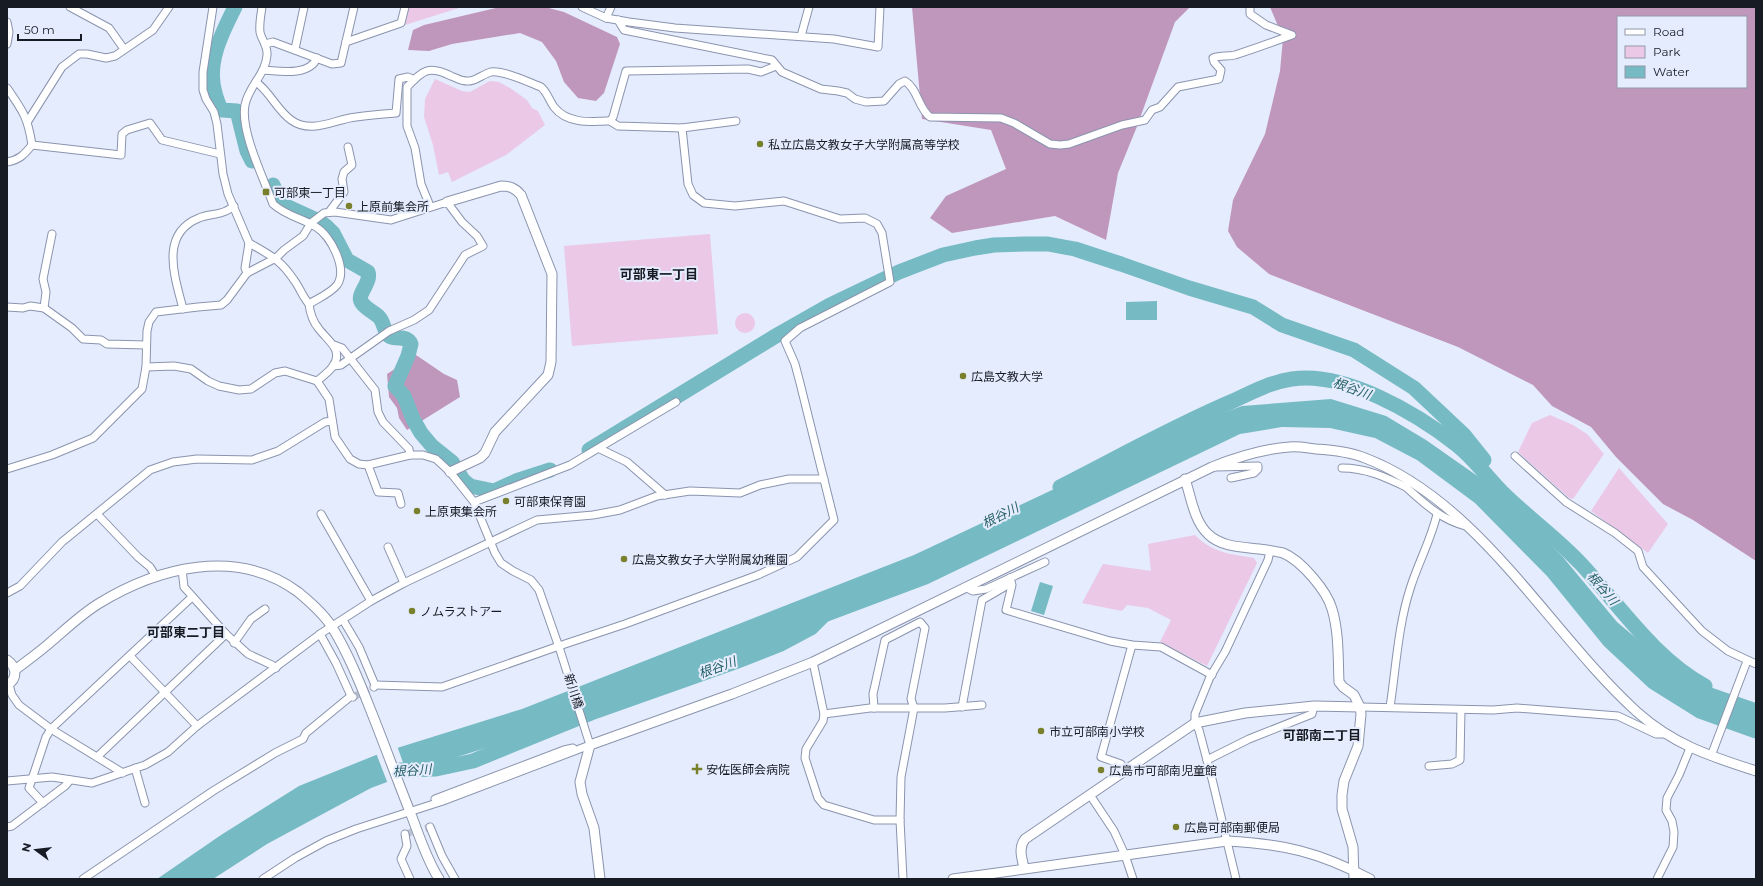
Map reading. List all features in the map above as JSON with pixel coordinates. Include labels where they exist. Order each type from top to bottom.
[{"type":"street","points":[[70,7],[109,28],[124,49]]},
{"type":"street","points":[[28,121],[62,67],[78,54],[87,54],[106,58],[115,56],[152,30],[169,7]]},
{"type":"street","points":[[213,7],[203,72],[203,90],[206,99],[214,112],[217,124],[220,154],[228,194],[249,243],[245,268],[247,273]]},
{"type":"street","points":[[262,7],[260,32],[268,54],[263,70],[245,105],[244,117],[248,138],[273,204],[281,211],[314,220],[327,235],[340,262],[339,280],[336,287],[309,304]]},
{"type":"street","points":[[295,49],[304,7]]},
{"type":"street","points":[[265,44],[273,42],[332,64],[341,63],[354,7]]},
{"type":"street","points":[[346,42],[401,23],[405,7]]},
{"type":"street","points":[[582,7],[606,18],[674,28],[834,39],[878,47],[880,7]]},
{"type":"street","points":[[606,18],[611,7]]},
{"type":"street","points":[[801,36],[809,7]]},
{"type":"street","points":[[618,20],[624,30],[772,60],[782,72],[801,79],[811,86],[847,93],[855,99],[866,102],[884,101],[899,84],[905,81],[912,85],[926,114],[930,117],[1001,118],[1014,122],[1050,144],[1060,146],[1122,125],[1145,120],[1152,110],[1160,107],[1178,87],[1219,78],[1221,70],[1214,62],[1213,58],[1220,55],[1229,56],[1247,51],[1292,35],[1266,24],[1250,14],[1250,7]]},
{"type":"street","points":[[7,22],[9,32],[7,44]]},
{"type":"street","points":[[263,70],[292,72],[304,69],[316,62],[317,58]]},
{"type":"street","points":[[610,121],[613,117],[626,71],[748,69],[761,72],[776,66]]},
{"type":"street","points":[[430,206],[421,184],[414,148],[407,126],[407,87],[421,72],[432,69],[444,72],[463,81],[471,82],[483,74],[493,72],[503,73],[541,86],[558,112],[573,119],[585,122],[610,121],[618,126],[682,128],[736,121]]},
{"type":"street","points":[[256,82],[263,87],[284,114],[293,122],[304,126],[318,127],[355,117],[396,114],[399,79],[408,77],[414,80]]},
{"type":"street","points":[[7,88],[28,121],[32,146]]},
{"type":"street","points":[[32,146],[121,155],[122,134],[127,130],[150,123],[162,140],[220,154]]},
{"type":"street","points":[[342,620],[359,647],[374,686],[442,687],[559,648],[758,575],[797,557],[834,520],[797,371],[785,341],[800,328],[890,282],[882,233],[877,224],[865,218],[840,219],[784,201],[736,206],[704,203],[692,195],[688,184],[682,128]]},
{"type":"street","points":[[7,162],[17,160],[32,146]]},
{"type":"street","points":[[329,212],[344,192],[342,179],[344,172],[352,165],[348,147]]},
{"type":"street","points":[[7,468],[52,455],[93,438],[142,389],[146,367],[148,322],[156,312],[221,306],[247,273],[276,258],[303,236],[314,220],[324,213],[329,212],[391,220],[430,206],[501,186],[510,186],[517,190],[521,195],[552,274],[551,362],[548,375],[495,432],[485,453],[480,458],[454,470]]},
{"type":"street","points":[[333,366],[341,365],[387,333],[414,320],[429,310],[464,256],[483,246],[477,236],[462,222],[447,202]]},
{"type":"street","points":[[183,309],[175,273],[173,247],[176,237],[183,227],[199,218],[222,213],[234,206]]},
{"type":"street","points":[[44,308],[46,292],[43,279],[52,234]]},
{"type":"street","points":[[146,367],[174,366],[192,369],[208,381],[220,386],[239,390],[251,389],[275,373],[285,370],[317,381],[329,399],[335,437],[350,459],[359,464],[368,465],[410,455],[409,449],[383,422],[378,412],[375,390],[342,348],[334,345],[319,329],[310,314],[309,304],[302,297],[295,281],[276,258],[249,243]]},
{"type":"street","points":[[7,306],[23,308],[30,306],[44,308],[72,328],[83,339],[102,340],[107,344],[146,345]]},
{"type":"street","points":[[317,381],[333,366],[337,356],[334,345]]},
{"type":"street","points":[[474,502],[570,465],[600,449],[676,402]]},
{"type":"street","points":[[7,593],[20,586],[62,542],[150,470],[173,462],[197,459],[252,460],[278,451],[325,422],[332,421]]},
{"type":"street","points":[[263,879],[295,858],[326,841],[356,829],[564,750],[590,745],[732,694],[813,662],[1185,479],[1244,455],[1291,447],[1345,453],[1364,458],[1408,484],[1433,496],[1495,554],[1601,674],[1637,712],[1665,734],[1690,748],[1713,753],[1756,771]]},
{"type":"street","points":[[600,449],[627,462],[665,495]]},
{"type":"street","name":"新川橋","points":[[410,455],[422,455],[436,460],[454,470],[474,502],[501,563],[531,580],[539,590],[590,745]]},
{"type":"street","points":[[1515,456],[1566,502],[1615,533],[1638,551],[1644,567],[1702,631],[1746,664],[1756,664]]},
{"type":"street","points":[[368,465],[378,492],[398,493],[401,504]]},
{"type":"street","points":[[1212,467],[1258,466],[1258,469],[1254,473],[1230,478]]},
{"type":"street","points":[[1342,468],[1367,470],[1408,484],[1437,514],[1454,523],[1466,526]]},
{"type":"street","points":[[7,781],[52,777],[92,783],[123,773],[168,752],[197,726],[320,634],[371,601],[404,583],[538,520],[579,517],[620,510],[657,496],[690,491],[740,493],[760,485],[789,478],[824,479]]},
{"type":"street","points":[[1185,479],[1194,509],[1202,528],[1209,536],[1218,542],[1232,546],[1283,553],[1295,560],[1323,591],[1332,608],[1335,623],[1339,682],[1354,695],[1360,707],[1361,714],[1358,746],[1344,782],[1342,795],[1342,809],[1353,847],[1355,875]]},
{"type":"street","points":[[97,514],[138,557],[150,566],[155,576]]},
{"type":"street","points":[[321,514],[371,601]]},
{"type":"street","points":[[1390,707],[1402,621],[1410,589],[1434,528],[1437,514]]},
{"type":"street","points":[[388,546],[404,583]]},
{"type":"street","points":[[1236,879],[1207,760],[1195,723],[1195,714],[1212,675],[1225,652],[1268,560],[1270,551]]},
{"type":"street","points":[[965,588],[973,591],[986,589],[1045,562]]},
{"type":"street","points":[[15,670],[97,604],[130,586],[155,576],[182,569],[217,566],[240,568],[274,577],[290,586],[307,599],[332,626],[354,668],[428,860],[439,879]]},
{"type":"street","points":[[182,569],[184,587],[234,643],[248,654],[276,668]]},
{"type":"street","points":[[1010,578],[1012,585],[1006,610],[1132,646],[1160,647],[1212,675]]},
{"type":"street","points":[[962,706],[982,600],[1006,586],[1010,578]]},
{"type":"street","points":[[42,803],[29,788],[46,737],[51,729],[192,597]]},
{"type":"street","points":[[234,643],[251,620],[265,609]]},
{"type":"street","points":[[874,708],[873,694],[885,640],[920,622],[925,628],[911,699],[914,708],[901,777],[900,820],[903,879]]},
{"type":"street","points":[[97,757],[226,634]]},
{"type":"street","points":[[83,879],[213,791],[269,756],[303,739],[306,733],[352,696],[320,634]]},
{"type":"street","points":[[1126,771],[1120,764],[1101,757],[1132,646]]},
{"type":"street","points":[[130,656],[197,726]]},
{"type":"street","points":[[7,660],[11,663],[15,670],[14,678],[8,685],[12,696],[19,705],[51,729],[123,773]]},
{"type":"street","points":[[813,662],[824,714],[823,721],[806,749],[805,758],[818,798],[824,805],[874,820],[900,820]]},
{"type":"street","points":[[1713,753],[1746,664]]},
{"type":"street","points":[[824,714],[874,708],[982,705]]},
{"type":"street","points":[[1024,868],[1020,850],[1021,844],[1025,839],[1195,723],[1245,713],[1314,706],[1461,710],[1518,708],[1618,716],[1656,734],[1665,734]]},
{"type":"street","points":[[1207,760],[1249,739],[1312,714],[1314,706]]},
{"type":"street","points":[[1429,766],[1452,764],[1460,760],[1461,710]]},
{"type":"street","points":[[590,745],[580,782],[582,794],[594,828],[600,879]]},
{"type":"street","points":[[1657,879],[1673,847],[1674,832],[1672,821],[1666,810],[1667,798],[1679,775],[1690,748]]},
{"type":"street","points":[[135,768],[145,803]]},
{"type":"street","points":[[7,827],[12,826],[65,786],[70,780]]},
{"type":"street","points":[[1090,795],[1114,831],[1125,855],[1133,879]]},
{"type":"street","points":[[430,827],[450,872],[455,879]]},
{"type":"street","points":[[405,834],[407,846],[401,859],[410,879]]},
{"type":"street","points":[[953,879],[1227,841],[1262,843],[1295,848],[1325,858],[1355,875],[1370,879]]},
{"type":"green space","points":[[409,7],[462,7],[405,25]]},
{"type":"green space","points":[[435,79],[462,91],[470,92],[490,81],[499,82],[527,100],[532,108],[538,111],[545,125],[506,155],[452,182],[448,172],[439,175],[433,145],[424,117],[425,99]]},
{"type":"green space","points":[[710,234],[718,334],[572,346],[564,246]]},
{"type":"green space","points":[[745,313],[752,316],[755,323],[752,330],[745,333],[738,330],[735,323],[738,316]]},
{"type":"green space","points":[[1550,415],[1573,425],[1587,434],[1604,454],[1573,499],[1569,498],[1518,452],[1532,423]]},
{"type":"green space","points":[[1619,468],[1668,524],[1648,553],[1591,511]]},
{"type":"green space","points":[[1195,535],[1208,546],[1222,552],[1254,558],[1257,563],[1207,666],[1160,642],[1171,620],[1148,608],[1127,605],[1122,611],[1082,603],[1103,564],[1151,571],[1148,544]]},
{"type":"shaded area","points":[[500,7],[545,7],[564,12],[617,37],[620,44],[604,93],[596,101],[578,98],[564,82],[556,61],[542,42],[520,33],[452,44],[429,51],[408,50],[413,30],[424,25]]},
{"type":"shaded area","points":[[912,7],[1190,7],[1175,22],[1136,129],[1118,173],[1106,240],[1055,216],[952,233],[930,218],[946,196],[1006,169],[991,130],[922,119]]},
{"type":"shaded area","points":[[1270,7],[1756,7],[1756,561],[1693,520],[1663,504],[1616,457],[1591,427],[1552,406],[1533,385],[1458,347],[1269,274],[1237,247],[1228,231],[1233,200],[1265,134],[1280,71],[1283,38]]},
{"type":"shaded area","points":[[416,355],[444,374],[457,380],[460,397],[407,430],[399,418],[397,408],[389,397],[387,374]]},
{"type":"water","points":[[1157,301],[1157,320],[1126,320],[1126,302]]},
{"type":"water","points":[[1331,399],[1386,416],[1426,440],[1486,482],[1562,556],[1617,622],[1662,660],[1707,686],[1756,703],[1756,739],[1697,718],[1649,688],[1604,646],[1547,576],[1475,503],[1417,460],[1375,438],[1330,428],[1282,427],[1240,434],[928,584],[523,736],[435,764],[371,788],[267,844],[213,879],[157,879],[221,835],[299,786],[381,753],[522,709],[914,555],[1188,426],[1242,406]]},
{"type":"water","points":[[1040,582],[1053,586],[1044,615],[1031,611]]},
{"type":"pier","points":[[397,746],[408,776],[388,784],[376,753]]},
{"type":"waterway","points":[[235,7],[217,48],[212,71],[213,82],[217,100],[222,110],[237,111],[247,151],[252,161]]},
{"type":"waterway","points":[[273,185],[280,201],[286,206],[319,221],[326,226],[333,233],[347,260],[368,272],[368,280],[360,300],[366,307],[379,317],[389,336],[407,339],[411,344],[408,356],[395,386],[404,396],[413,419],[421,433],[432,446],[452,462],[463,480],[470,486],[494,491],[516,481],[550,470]]},
{"type":"waterway","points":[[589,450],[779,334],[830,305],[899,272],[943,255],[975,248],[994,245],[1048,244],[1075,249],[1189,288],[1253,307],[1282,325],[1354,350],[1414,388],[1464,435],[1484,460]]},
{"type":"waterway","name":"根谷川","points":[[1060,487],[1189,421],[1269,385],[1284,380],[1313,378],[1334,381],[1357,388],[1401,408],[1457,445],[1506,496],[1582,565],[1639,631],[1654,646],[1670,661],[1705,686]]},
{"type":"waterway","name":"根谷川","points":[[400,770],[436,769],[473,761],[591,713],[735,662],[781,644],[811,628],[825,614]]},
{"type":"tunnel","points":[[353,697],[374,687]]},
{"type":"tunnel","points":[[405,834],[430,827]]},
{"type":"place","name":"私立広島文教女子大学附属高等学校","points":[[760,144]]},
{"type":"place","name":"可部東一丁目","points":[[266,192]]},
{"type":"place","name":"上原前集会所","points":[[349,206]]},
{"type":"place","name":"広島文教大学","points":[[963,376]]},
{"type":"place","name":"可部東保育園","points":[[506,501]]},
{"type":"place","name":"上原東集会所","points":[[417,511]]},
{"type":"place","name":"広島文教女子大学附属幼稚園","points":[[624,559]]},
{"type":"place","name":"ノムラストアー","points":[[412,611]]},
{"type":"place","name":"市立可部南小学校","points":[[1041,731]]},
{"type":"place","name":"安佐医師会病院","points":[[697,769]]},
{"type":"place","name":"広島市可部南児童館","points":[[1101,770]]},
{"type":"place","name":"広島可部南郵便局","points":[[1176,827]]},
{"type":"district","name":"可部東一丁目","points":[[659,274]]},
{"type":"district","name":"可部東二丁目","points":[[186,632]]},
{"type":"district","name":"可部南二丁目","points":[[1322,735]]}]
